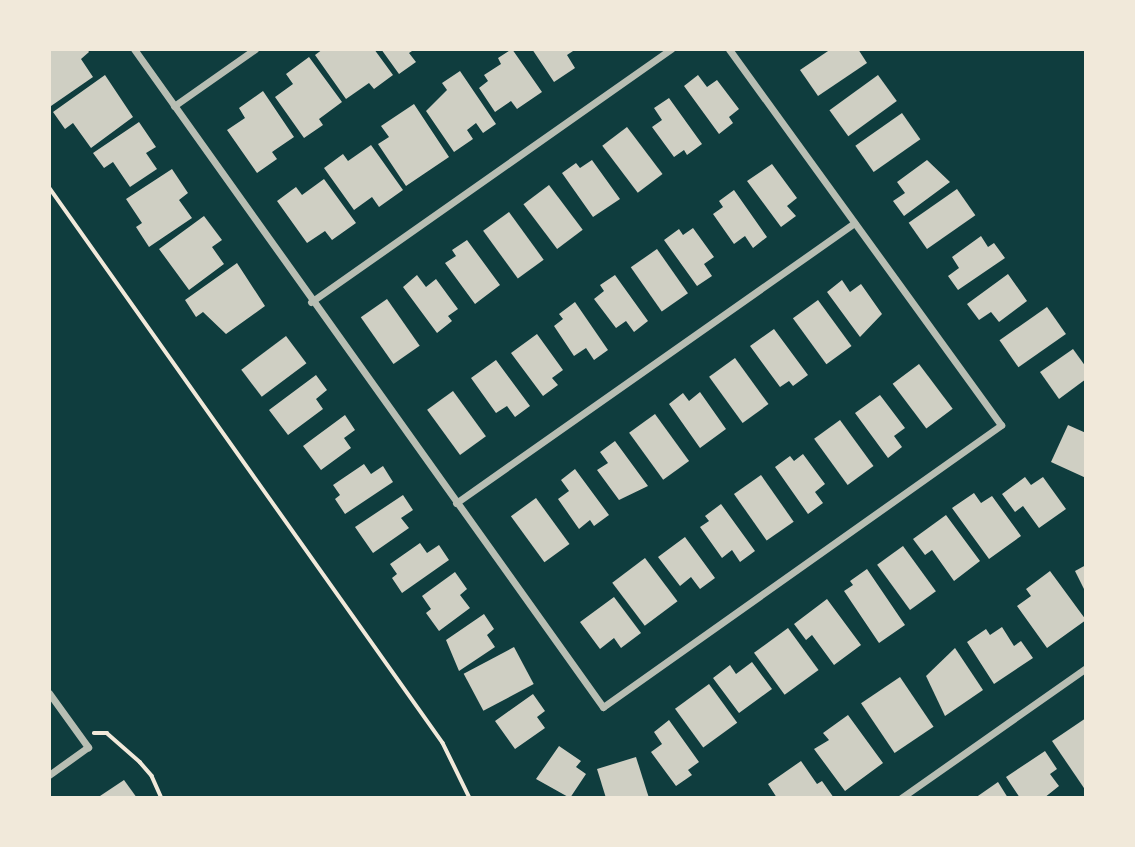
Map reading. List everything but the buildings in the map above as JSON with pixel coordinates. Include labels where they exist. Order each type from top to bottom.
[{"type":"street","points":[[134,49],[311,302],[603,707],[1001,425],[729,49]]},
{"type":"street","points":[[174,106],[255,49]]},
{"type":"street","points":[[311,302],[671,49]]},
{"type":"street","points":[[456,503],[855,223]]},
{"type":"street","points":[[901,798],[1086,668]]},
{"type":"street","points":[[49,693],[88,747],[49,775]]},
{"type":"path","points":[[49,187],[443,743],[470,798]]},
{"type":"path","points":[[78,733],[107,733],[152,776],[162,798]]}]
